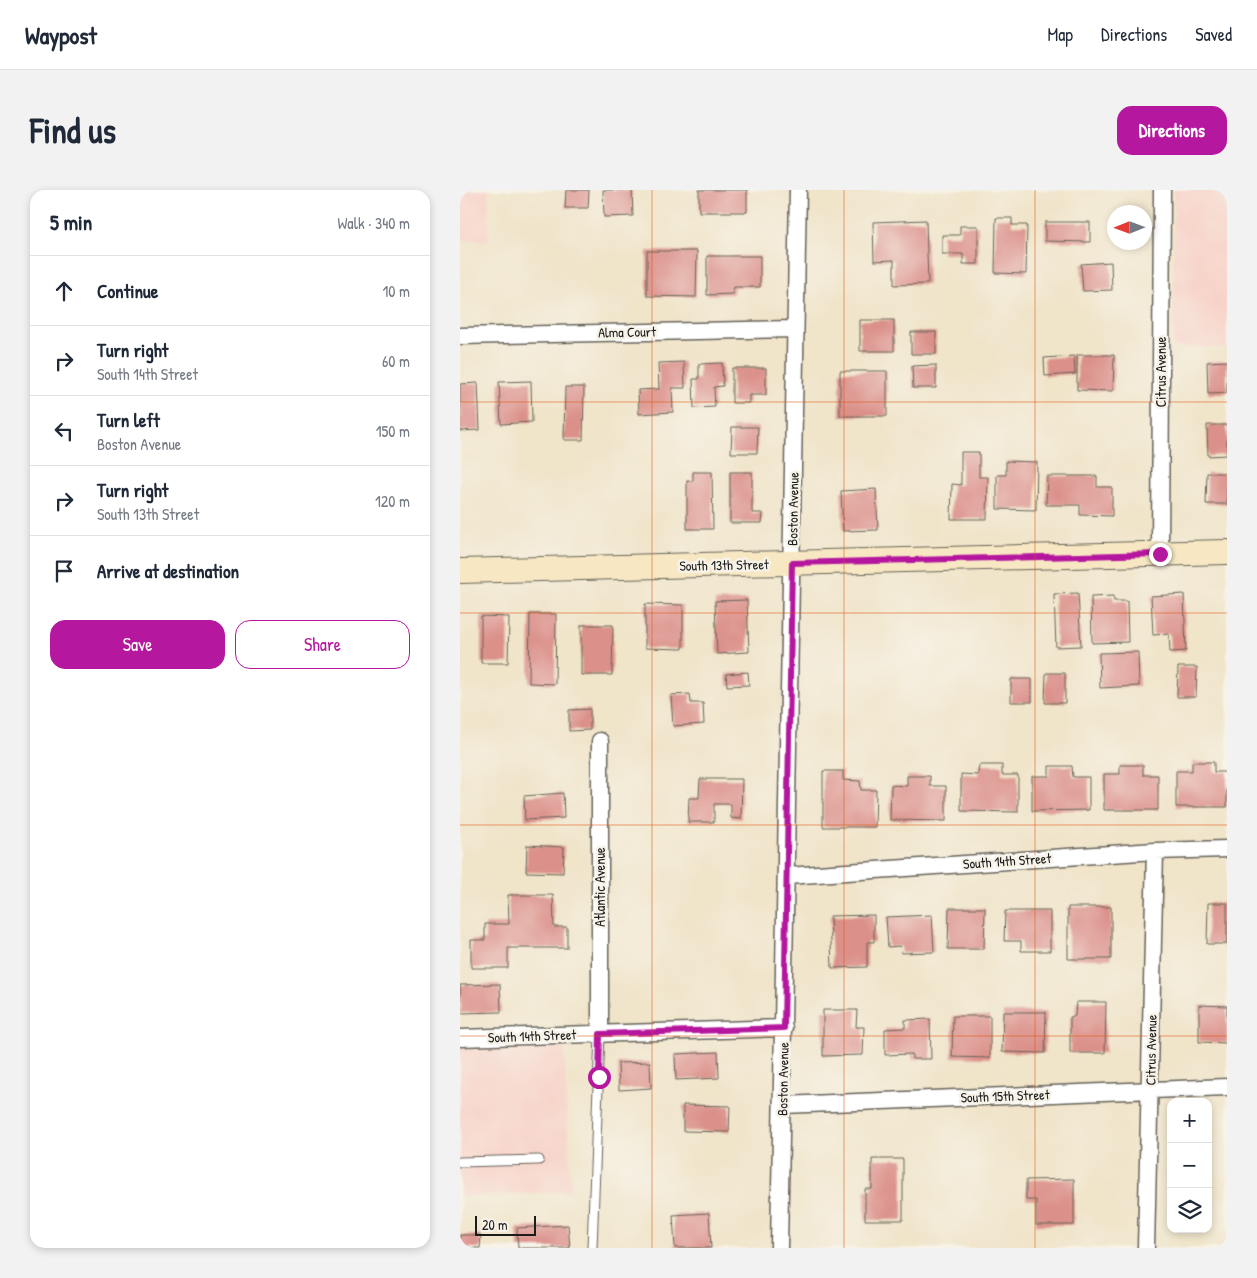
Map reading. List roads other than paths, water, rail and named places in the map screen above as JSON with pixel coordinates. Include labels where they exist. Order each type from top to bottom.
[{"type":"street","name":"Boston Avenue","points":[[779,1248],[798,190]]},
{"type":"street","name":"Citrus Avenue","points":[[1160,554],[1162,190]]},
{"type":"street","name":"Alma Court","points":[[460,336],[795,329]]},
{"type":"street","name":"South 13th Street","points":[[460,572],[1227,552]]},
{"type":"street","name":"Atlantic Avenue","points":[[600,741],[600,1034]]},
{"type":"street","name":"South 14th Street","points":[[787,876],[1155,851],[1227,848]]},
{"type":"street","name":"Citrus Avenue","points":[[1146,1248],[1155,851]]},
{"type":"street","name":"South 14th Street","points":[[460,1038],[784,1028]]},
{"type":"street","name":"South 15th Street","points":[[783,1105],[1227,1087]]},
{"type":"lane","points":[[592,1248],[600,1034]]},
{"type":"lane","points":[[460,1162],[539,1160]]}]
